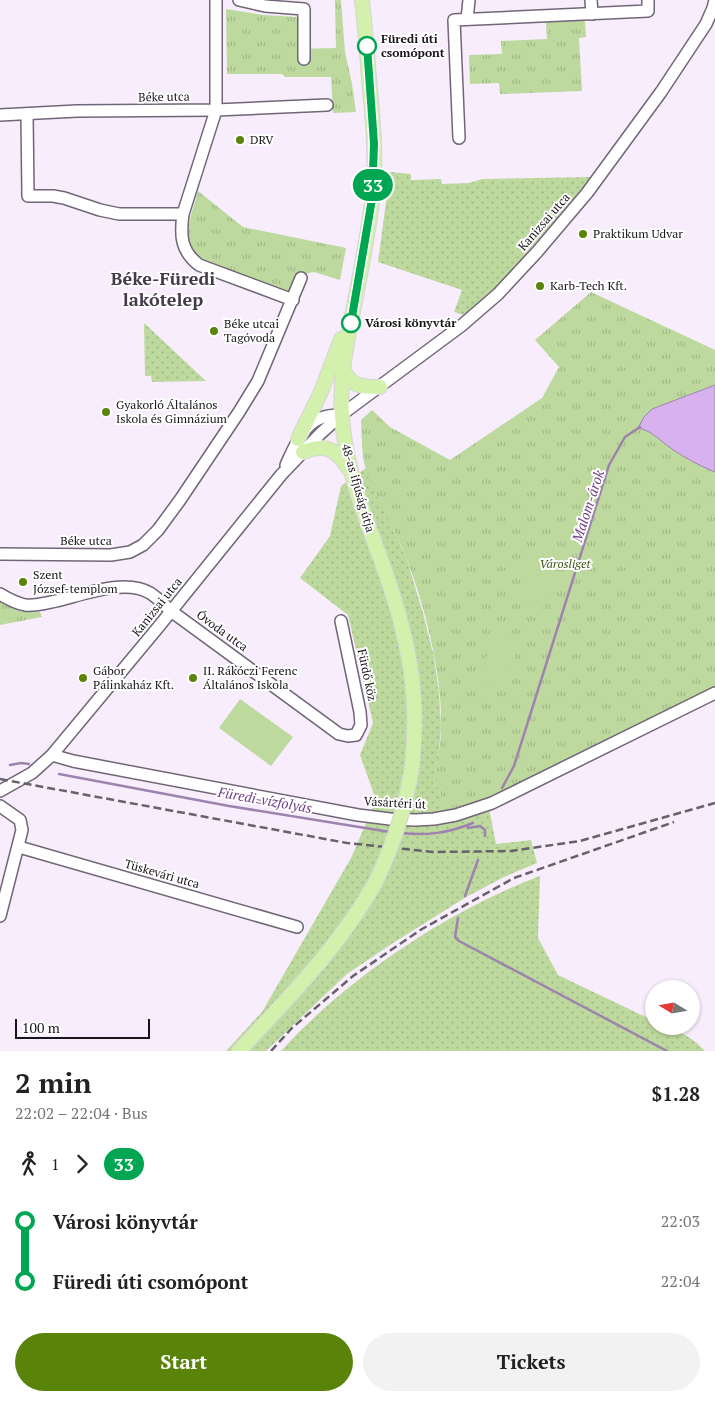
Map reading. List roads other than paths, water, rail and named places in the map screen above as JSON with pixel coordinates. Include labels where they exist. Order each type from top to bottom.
[{"type":"main road","points":[[353,0],[364,20]]},
{"type":"main road","name":"48-as ifjúság útja","points":[[239,1051],[316,966],[347,928],[375,883],[397,833],[411,773],[415,735],[415,706],[409,659],[400,619],[386,573],[365,518],[352,475],[344,437],[342,415],[343,369],[372,199],[375,161],[373,112],[362,0]]},
{"type":"main road","points":[[364,20],[368,0]]},
{"type":"main road","points":[[352,475],[343,460],[335,452],[320,447],[301,445],[356,295]]},
{"type":"main road","points":[[343,369],[347,378],[360,386],[380,387]]},
{"type":"street","points":[[216,0],[216,110],[184,214],[182,226],[185,249],[190,258],[199,265],[293,300],[301,278]]},
{"type":"street","points":[[239,0],[265,6],[304,8],[304,59]]},
{"type":"street","points":[[467,19],[469,0]]},
{"type":"street","points":[[591,0],[592,14]]},
{"type":"street","points":[[459,138],[454,20],[648,11],[648,0]]},
{"type":"street","name":"Kanizsai utca","points":[[0,790],[32,773],[52,754],[281,475],[301,445],[311,424],[320,418],[342,415],[461,326],[498,294],[538,252],[587,193],[661,92],[706,24],[713,8],[714,0]]},
{"type":"street","name":"Béke utca","points":[[0,115],[77,111],[216,110],[327,105]]},
{"type":"street","points":[[27,114],[28,196],[64,198],[119,214],[184,214]]},
{"type":"street","name":"Béke utca","points":[[0,554],[111,555],[130,552],[143,545],[158,530],[180,500],[240,412],[258,381],[293,300]]},
{"type":"street","points":[[0,594],[12,601],[27,605],[44,604],[104,589],[132,588],[150,594],[171,611]]},
{"type":"street","name":"Óvoda utca","points":[[171,611],[339,734],[356,735]]},
{"type":"street","name":"Fürdő köz","points":[[341,621],[360,712],[361,725],[356,735]]},
{"type":"street","name":"Vásártéri út","points":[[52,754],[73,761],[358,815],[415,820],[434,819],[456,815],[492,803],[715,693]]},
{"type":"street","points":[[0,806],[16,817],[22,825],[22,837],[0,916]]},
{"type":"street","name":"Tüskevári utca","points":[[19,847],[297,928]]},
{"type":"waterway","name":"Malom-árok","points":[[502,788],[514,766],[609,465],[625,437],[640,427]]},
{"type":"waterway","name":"Füredi-vízfolyás","points":[[10,765],[29,764]]},
{"type":"waterway","name":"Füredi-vízfolyás","points":[[59,774],[229,806],[390,832]]},
{"type":"waterway","name":"Füredi-vízfolyás","points":[[401,833],[437,833],[473,823]]},
{"type":"waterway","points":[[467,825],[468,828],[480,826],[485,830],[485,836]]},
{"type":"waterway","points":[[465,896],[478,860]]},
{"type":"waterway","points":[[458,918],[455,937],[459,941],[667,1051]]},
{"type":"railway","points":[[0,779],[347,843],[433,852],[511,851],[580,841],[715,803]]},
{"type":"railway","points":[[271,1051],[292,1028],[353,976],[422,929],[514,878],[674,822]]},
{"type":"place","name":"Füredi úti csomópont","points":[[367,46]]},
{"type":"place","name":"DRV","points":[[240,140]]},
{"type":"place","name":"Praktikum Udvar","points":[[583,234]]},
{"type":"place","name":"Karb-Tech Kft.","points":[[540,286]]},
{"type":"place","name":"Városi könyvtár","points":[[351,323]]},
{"type":"place","name":"Béke utcai Tagóvoda","points":[[214,331]]},
{"type":"place","name":"Gyakorló Általános Iskola és Gimnázium","points":[[106,412]]},
{"type":"place","name":"Szent József-templom","points":[[23,582]]},
{"type":"place","name":"Gábor Pálinkaház Kft.","points":[[83,678]]},
{"type":"place","name":"II. Rákóczi Ferenc Általános Iskola","points":[[193,678]]},
{"type":"district","name":"Béke-Füredi lakótelep","points":[[163,289]]},
{"type":"park label","name":"Városliget","points":[[565,564]]}]
